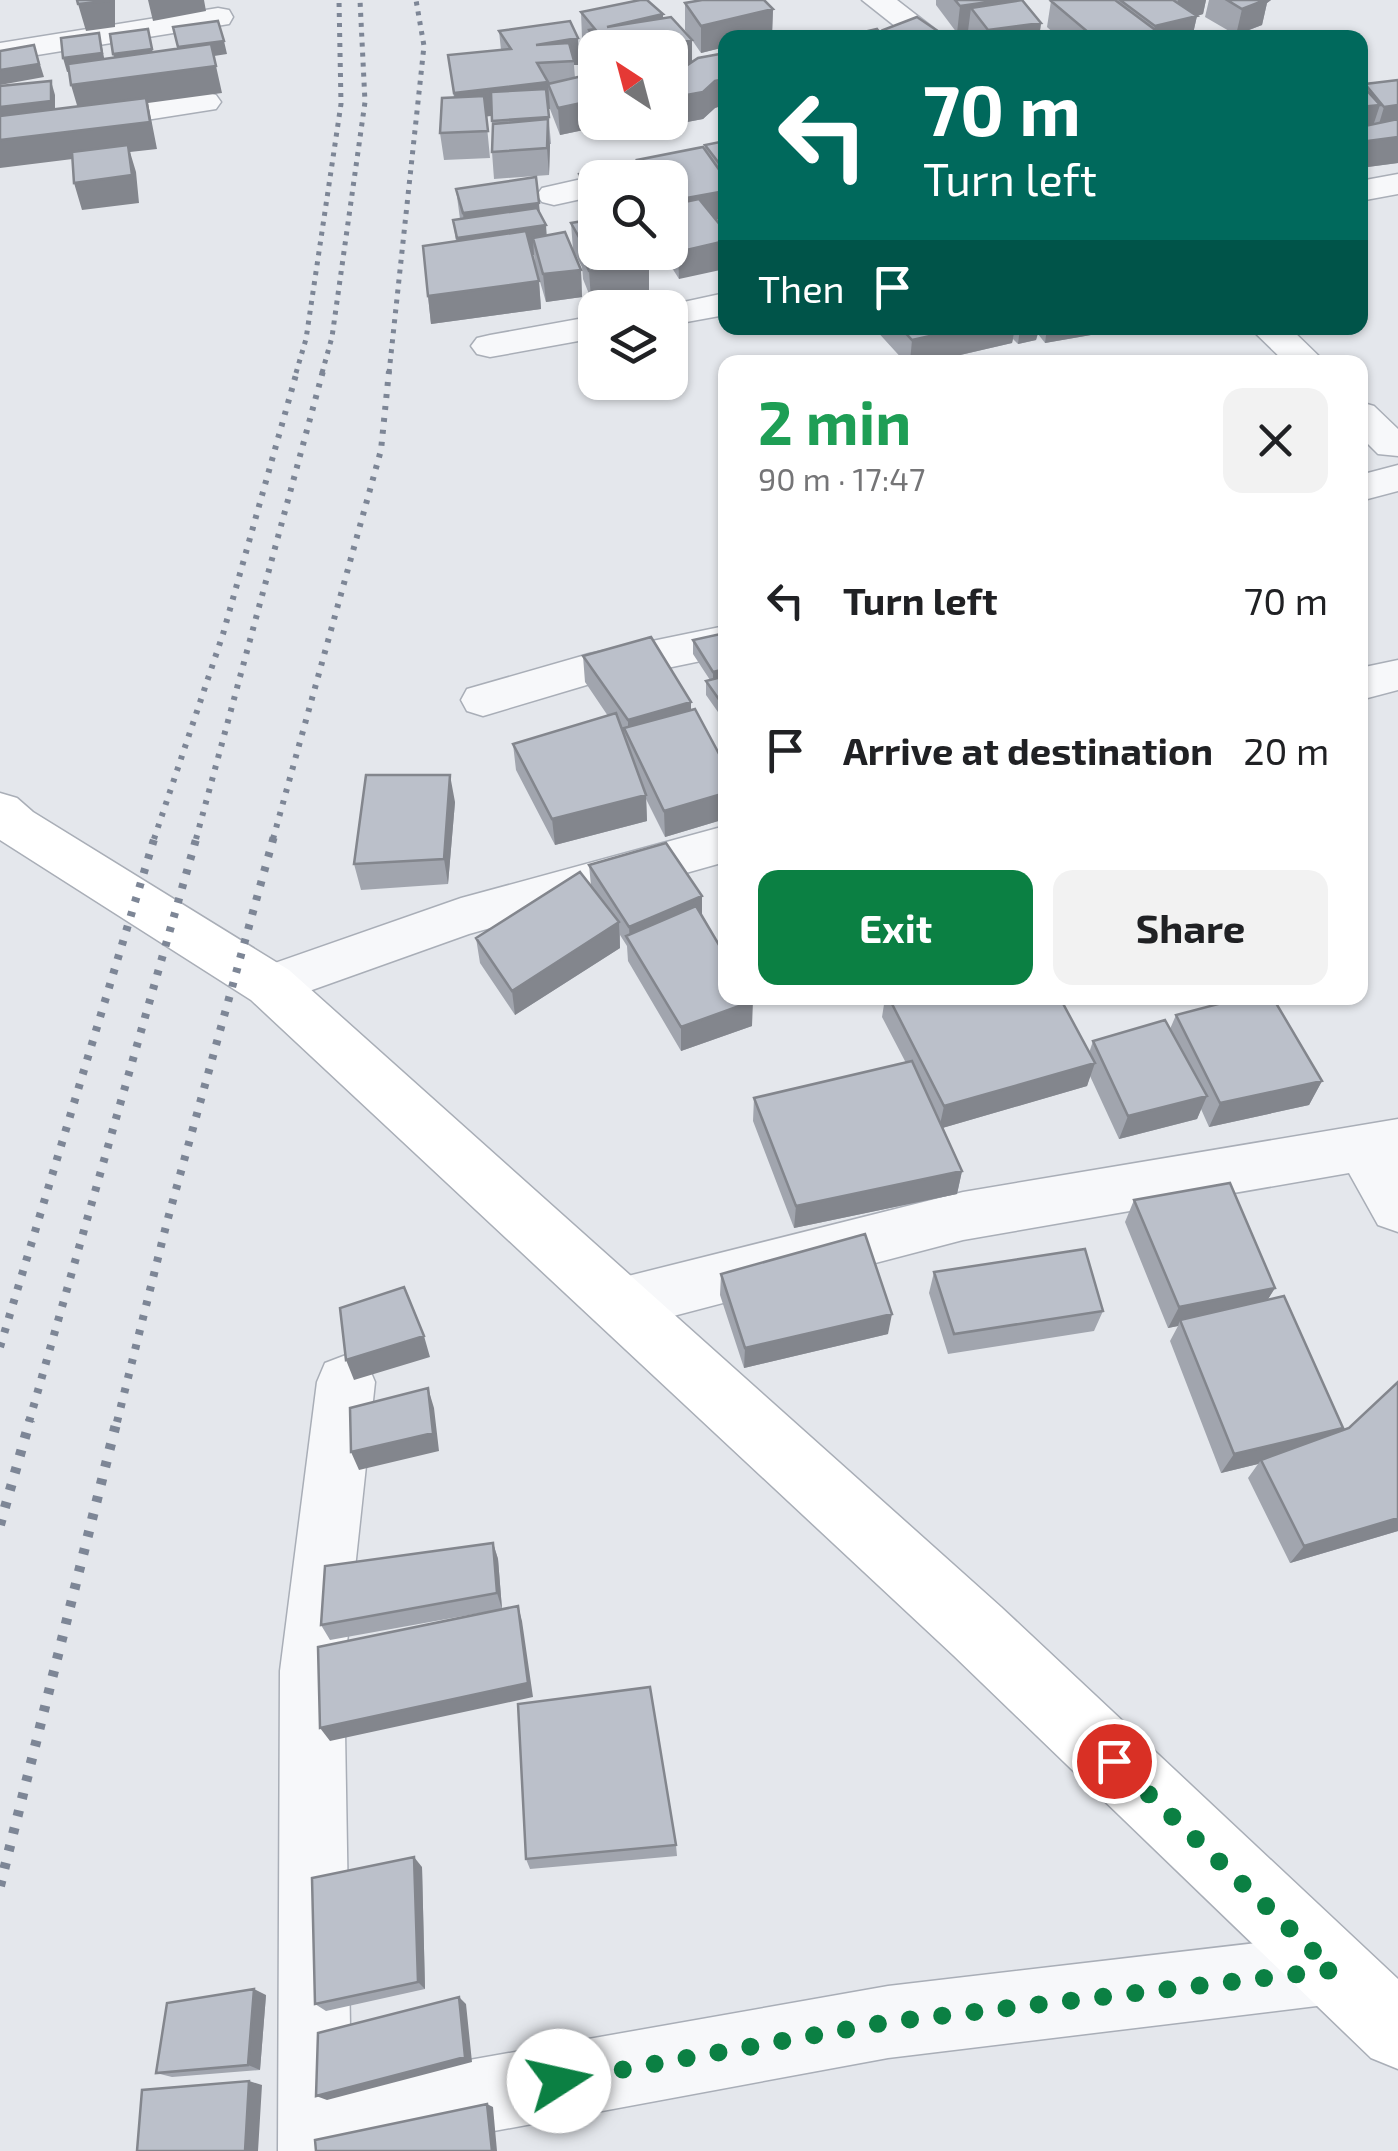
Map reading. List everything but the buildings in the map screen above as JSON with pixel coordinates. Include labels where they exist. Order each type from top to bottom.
[{"type":"main road","points":[[0,810],[15,825],[270,984],[977,1631],[1398,2032]]},
{"type":"street","points":[[884,5],[930,3]]},
{"type":"street","points":[[884,5],[919,30]]},
{"type":"street","points":[[0,52],[218,17]]},
{"type":"street","points":[[0,133],[206,102]]},
{"type":"street","points":[[1368,190],[1398,184]]},
{"type":"street","points":[[554,195],[578,190]]},
{"type":"street","points":[[688,311],[718,305]]},
{"type":"street","points":[[490,346],[578,330]]},
{"type":"street","points":[[1277,335],[1299,355]]},
{"type":"street","points":[[1368,423],[1397,455],[1368,481]]},
{"type":"street","points":[[484,700],[589,668],[718,642]]},
{"type":"street","points":[[1368,682],[1398,675]]},
{"type":"street","points":[[270,984],[461,916],[718,846]]},
{"type":"street","points":[[620,1304],[963,1216],[1381,1146],[1398,1208]]},
{"type":"street","points":[[346,1382],[312,1670],[315,2142],[413,2107],[888,2022],[1333,1970]]},
{"type":"railway","points":[[296,373],[306,339],[341,104],[339,0]]},
{"type":"railway","points":[[322,373],[332,337],[365,102],[360,0]]},
{"type":"railway","points":[[389,373],[424,46],[416,0]]},
{"type":"railway","points":[[155,836],[223,634],[297,371]]},
{"type":"railway","points":[[196,839],[323,371]]},
{"type":"railway","points":[[273,839],[381,450],[389,371]]},
{"type":"railway","points":[[0,1347],[155,836]]},
{"type":"railway","points":[[29,1422],[197,836]]},
{"type":"railway","points":[[117,1422],[167,1222],[274,836]]},
{"type":"railway","points":[[0,1525],[30,1420]]},
{"type":"railway","points":[[0,1886],[117,1420]]},
{"type":"route","points":[[559,2081],[888,2022],[1333,1970],[1114,1761]]}]
